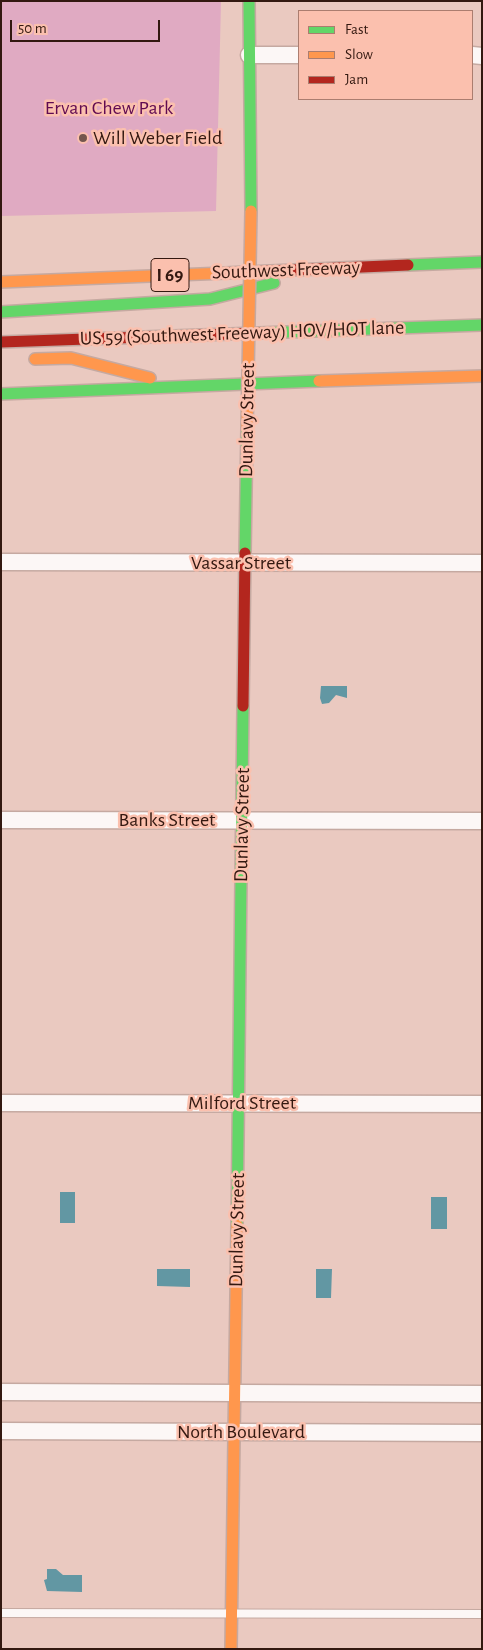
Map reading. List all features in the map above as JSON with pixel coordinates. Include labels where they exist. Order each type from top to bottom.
[{"type":"main road","name":"Dunlavy Street","points":[[231,1649],[250,211],[250,1]]},
{"type":"main road","name":"Southwest Freeway","points":[[1,282],[482,262]]},
{"type":"main road","points":[[1,312],[210,299],[339,267]]},
{"type":"main road","name":"US 59 (Southwest Freeway) HOV/HOT lane","points":[[1,342],[482,325]]},
{"type":"main road","points":[[21,359],[71,358],[177,385]]},
{"type":"main road","points":[[1,394],[177,385],[482,376]]},
{"type":"street","points":[[249,55],[298,55]]},
{"type":"street","name":"Vassar Street","points":[[1,562],[482,563]]},
{"type":"street","name":"Banks Street","points":[[1,820],[482,821]]},
{"type":"street","name":"Milford Street","points":[[1,1103],[482,1104]]},
{"type":"street","name":"North Boulevard","points":[[1,1392],[482,1394]]},
{"type":"street","name":"North Boulevard","points":[[1,1431],[482,1433]]},
{"type":"lane","points":[[1,1613],[482,1614]]},
{"type":"green space","name":"Ervan Chew Park","points":[[1,1],[221,1],[216,211],[1,216]]},
{"type":"water","points":[[321,686],[347,686],[347,698],[336,695],[329,703],[322,704],[320,698]]},
{"type":"water","points":[[60,1192],[75,1192],[75,1223],[60,1223]]},
{"type":"water","points":[[431,1197],[447,1197],[447,1229],[431,1229]]},
{"type":"water","points":[[157,1269],[190,1269],[190,1287],[157,1286]]},
{"type":"water","points":[[316,1269],[332,1269],[331,1298],[316,1298]]},
{"type":"water","points":[[47,1569],[56,1569],[63,1575],[82,1575],[82,1592],[47,1591],[44,1580],[47,1579]]},
{"type":"traffic: fast","points":[[249,1],[251,211]]},
{"type":"traffic: fast","points":[[408,265],[482,262]]},
{"type":"traffic: fast","points":[[1,312],[210,299],[274,283]]},
{"type":"traffic: fast","points":[[259,333],[482,325]]},
{"type":"traffic: fast","points":[[1,394],[319,381]]},
{"type":"traffic: fast","points":[[245,553],[247,429]]},
{"type":"traffic: fast","points":[[237,1225],[243,706]]},
{"type":"traffic: slow","points":[[247,429],[251,211]]},
{"type":"traffic: slow","points":[[1,282],[225,273]]},
{"type":"traffic: slow","points":[[35,359],[71,358],[150,378]]},
{"type":"traffic: slow","points":[[319,381],[482,376]]},
{"type":"traffic: slow","points":[[231,1649],[237,1225]]},
{"type":"traffic: jam","points":[[225,273],[408,265]]},
{"type":"traffic: jam","points":[[1,342],[259,333]]},
{"type":"traffic: jam","points":[[243,706],[245,553]]},
{"type":"place","name":"Will Weber Field","points":[[83,138]]}]
